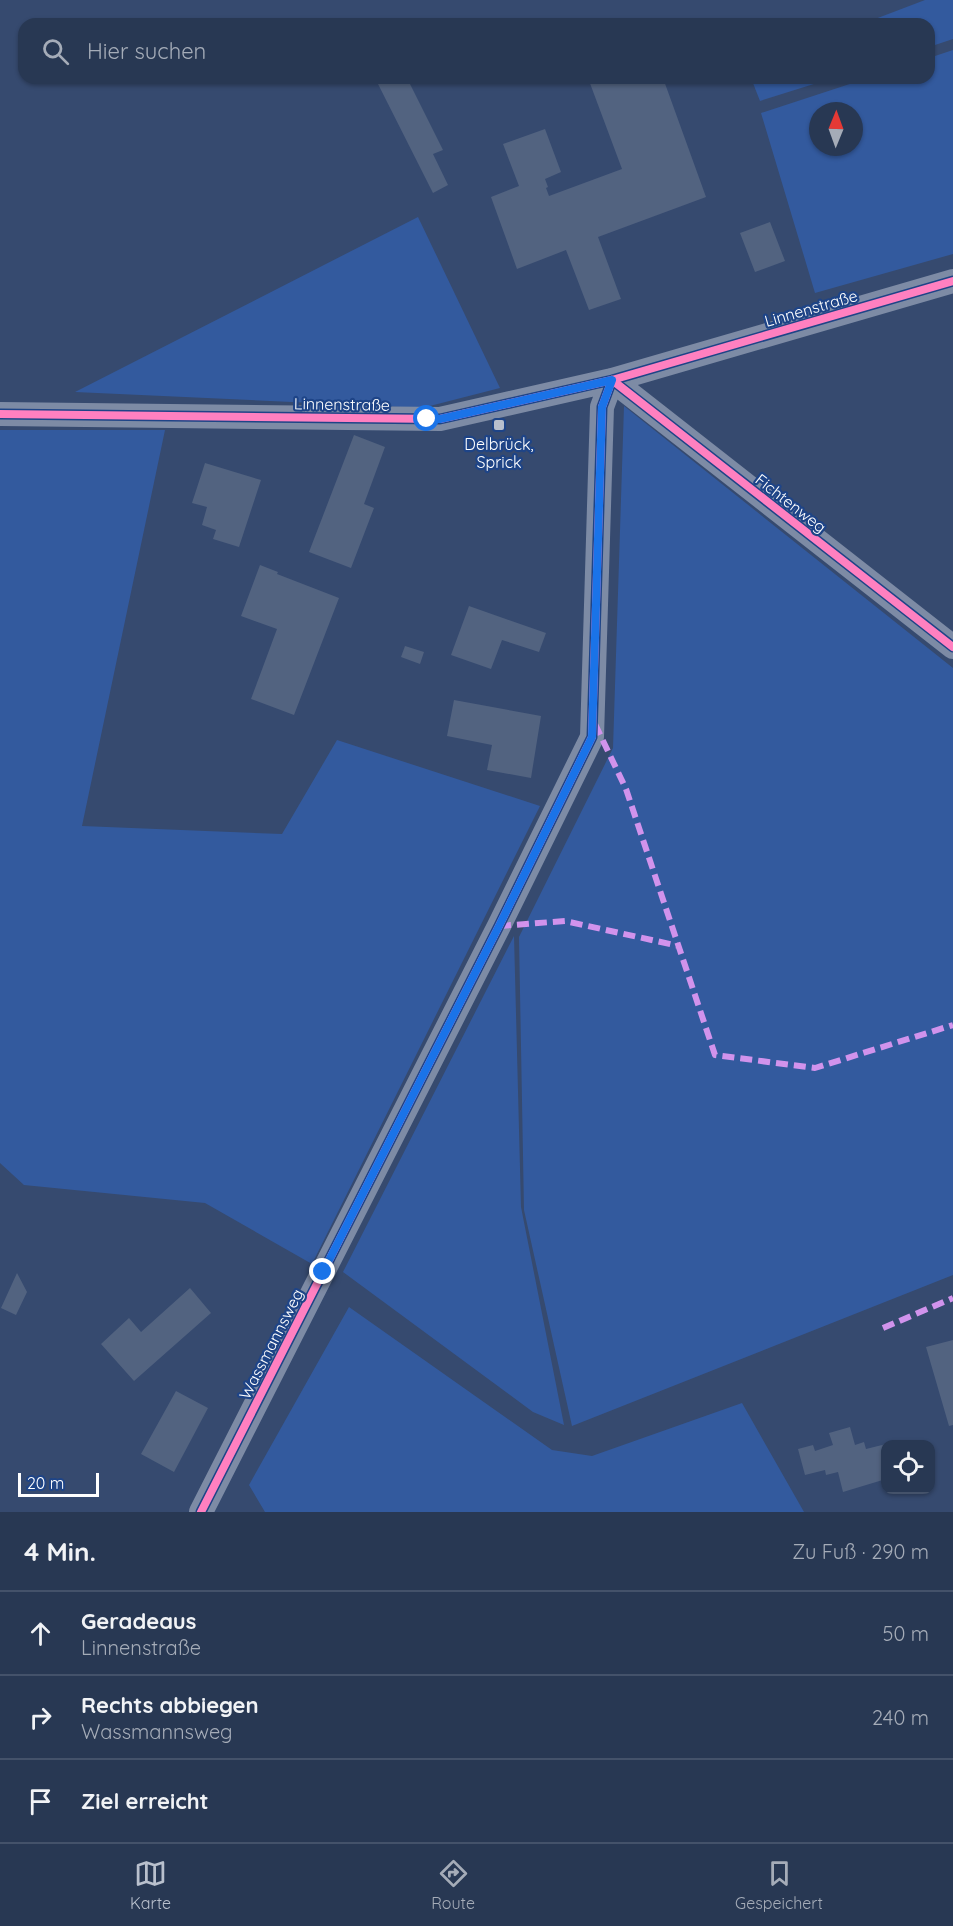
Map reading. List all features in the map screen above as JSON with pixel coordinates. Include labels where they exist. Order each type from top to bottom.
[{"type":"street","name":"Linnenstraße","points":[[0,414],[440,419],[612,380],[953,281]]},
{"type":"street","name":"Fichtenweg","points":[[612,380],[953,647]]},
{"type":"street","name":"Wassmannsweg","points":[[201,1512],[494,936],[592,737],[602,407],[612,380]]},
{"type":"shaded area","points":[[925,0],[953,0],[953,39],[935,45],[935,18],[878,18]]},
{"type":"shaded area","points":[[953,50],[953,254],[815,293],[761,113],[850,84],[935,84],[935,56]]},
{"type":"shaded area","points":[[753,84],[814,84],[760,101]]},
{"type":"shaded area","points":[[418,217],[500,388],[422,408],[75,392]]},
{"type":"shaded area","points":[[624,406],[953,668],[953,1275],[572,1426],[524,1210],[519,937],[613,748]]},
{"type":"shaded area","points":[[0,430],[165,430],[82,826],[282,834],[337,740],[540,806],[312,1264],[205,1203],[24,1185],[0,1163]]},
{"type":"shaded area","points":[[514,936],[521,1207],[564,1425],[533,1412],[343,1272]]},
{"type":"shaded area","points":[[349,1307],[552,1450],[592,1456],[742,1403],[804,1512],[265,1512],[249,1485]]},
{"type":"building","points":[[378,84],[410,84],[443,150],[433,154],[448,185],[433,193]]},
{"type":"building","points":[[590,84],[665,84],[706,197],[598,237],[621,299],[589,310],[566,250],[517,269],[491,197],[519,186],[503,144],[545,129],[561,172],[545,179],[549,196],[622,169]]},
{"type":"building","points":[[770,222],[785,261],[755,272],[740,233]]},
{"type":"building","points":[[354,435],[385,447],[364,504],[374,508],[351,568],[309,552]]},
{"type":"building","points":[[205,463],[261,480],[239,547],[213,539],[216,530],[202,525],[207,507],[192,503]]},
{"type":"building","points":[[260,565],[339,598],[294,715],[251,699],[277,629],[241,616]]},
{"type":"building","points":[[469,606],[546,633],[539,652],[502,640],[491,669],[451,655]]},
{"type":"building","points":[[405,646],[424,652],[420,664],[401,657]]},
{"type":"building","points":[[454,700],[541,716],[531,778],[487,770],[492,745],[447,736]]},
{"type":"building","points":[[17,1273],[27,1292],[16,1315],[1,1308]]},
{"type":"building","points":[[190,1288],[211,1313],[134,1381],[101,1344],[129,1318],[141,1332]]},
{"type":"building","points":[[953,1340],[953,1425],[949,1426],[926,1347]]},
{"type":"building","points":[[176,1391],[208,1408],[174,1472],[141,1454]]},
{"type":"building","points":[[850,1427],[855,1445],[864,1442],[866,1449],[881,1445],[881,1481],[843,1492],[838,1472],[826,1475],[825,1470],[805,1475],[798,1449],[813,1445],[815,1451],[833,1445],[829,1433]]},
{"type":"marked path","points":[[595,724],[626,789],[715,1055],[815,1068],[953,1025]]},
{"type":"marked path","points":[[499,926],[565,921],[679,946]]},
{"type":"marked path","points":[[883,1328],[953,1298]]},
{"type":"cycle path","points":[[0,414],[440,419],[612,380],[953,281]]},
{"type":"cycle path","points":[[612,380],[953,647]]},
{"type":"cycle path","points":[[201,1512],[499,926],[592,737],[602,407],[612,380]]},
{"type":"place","name":"Delbrück, Sprick","points":[[499,425]]},
{"type":"route","points":[[323,1272],[499,926],[592,737],[602,407],[612,380],[440,419],[427,419]]}]
